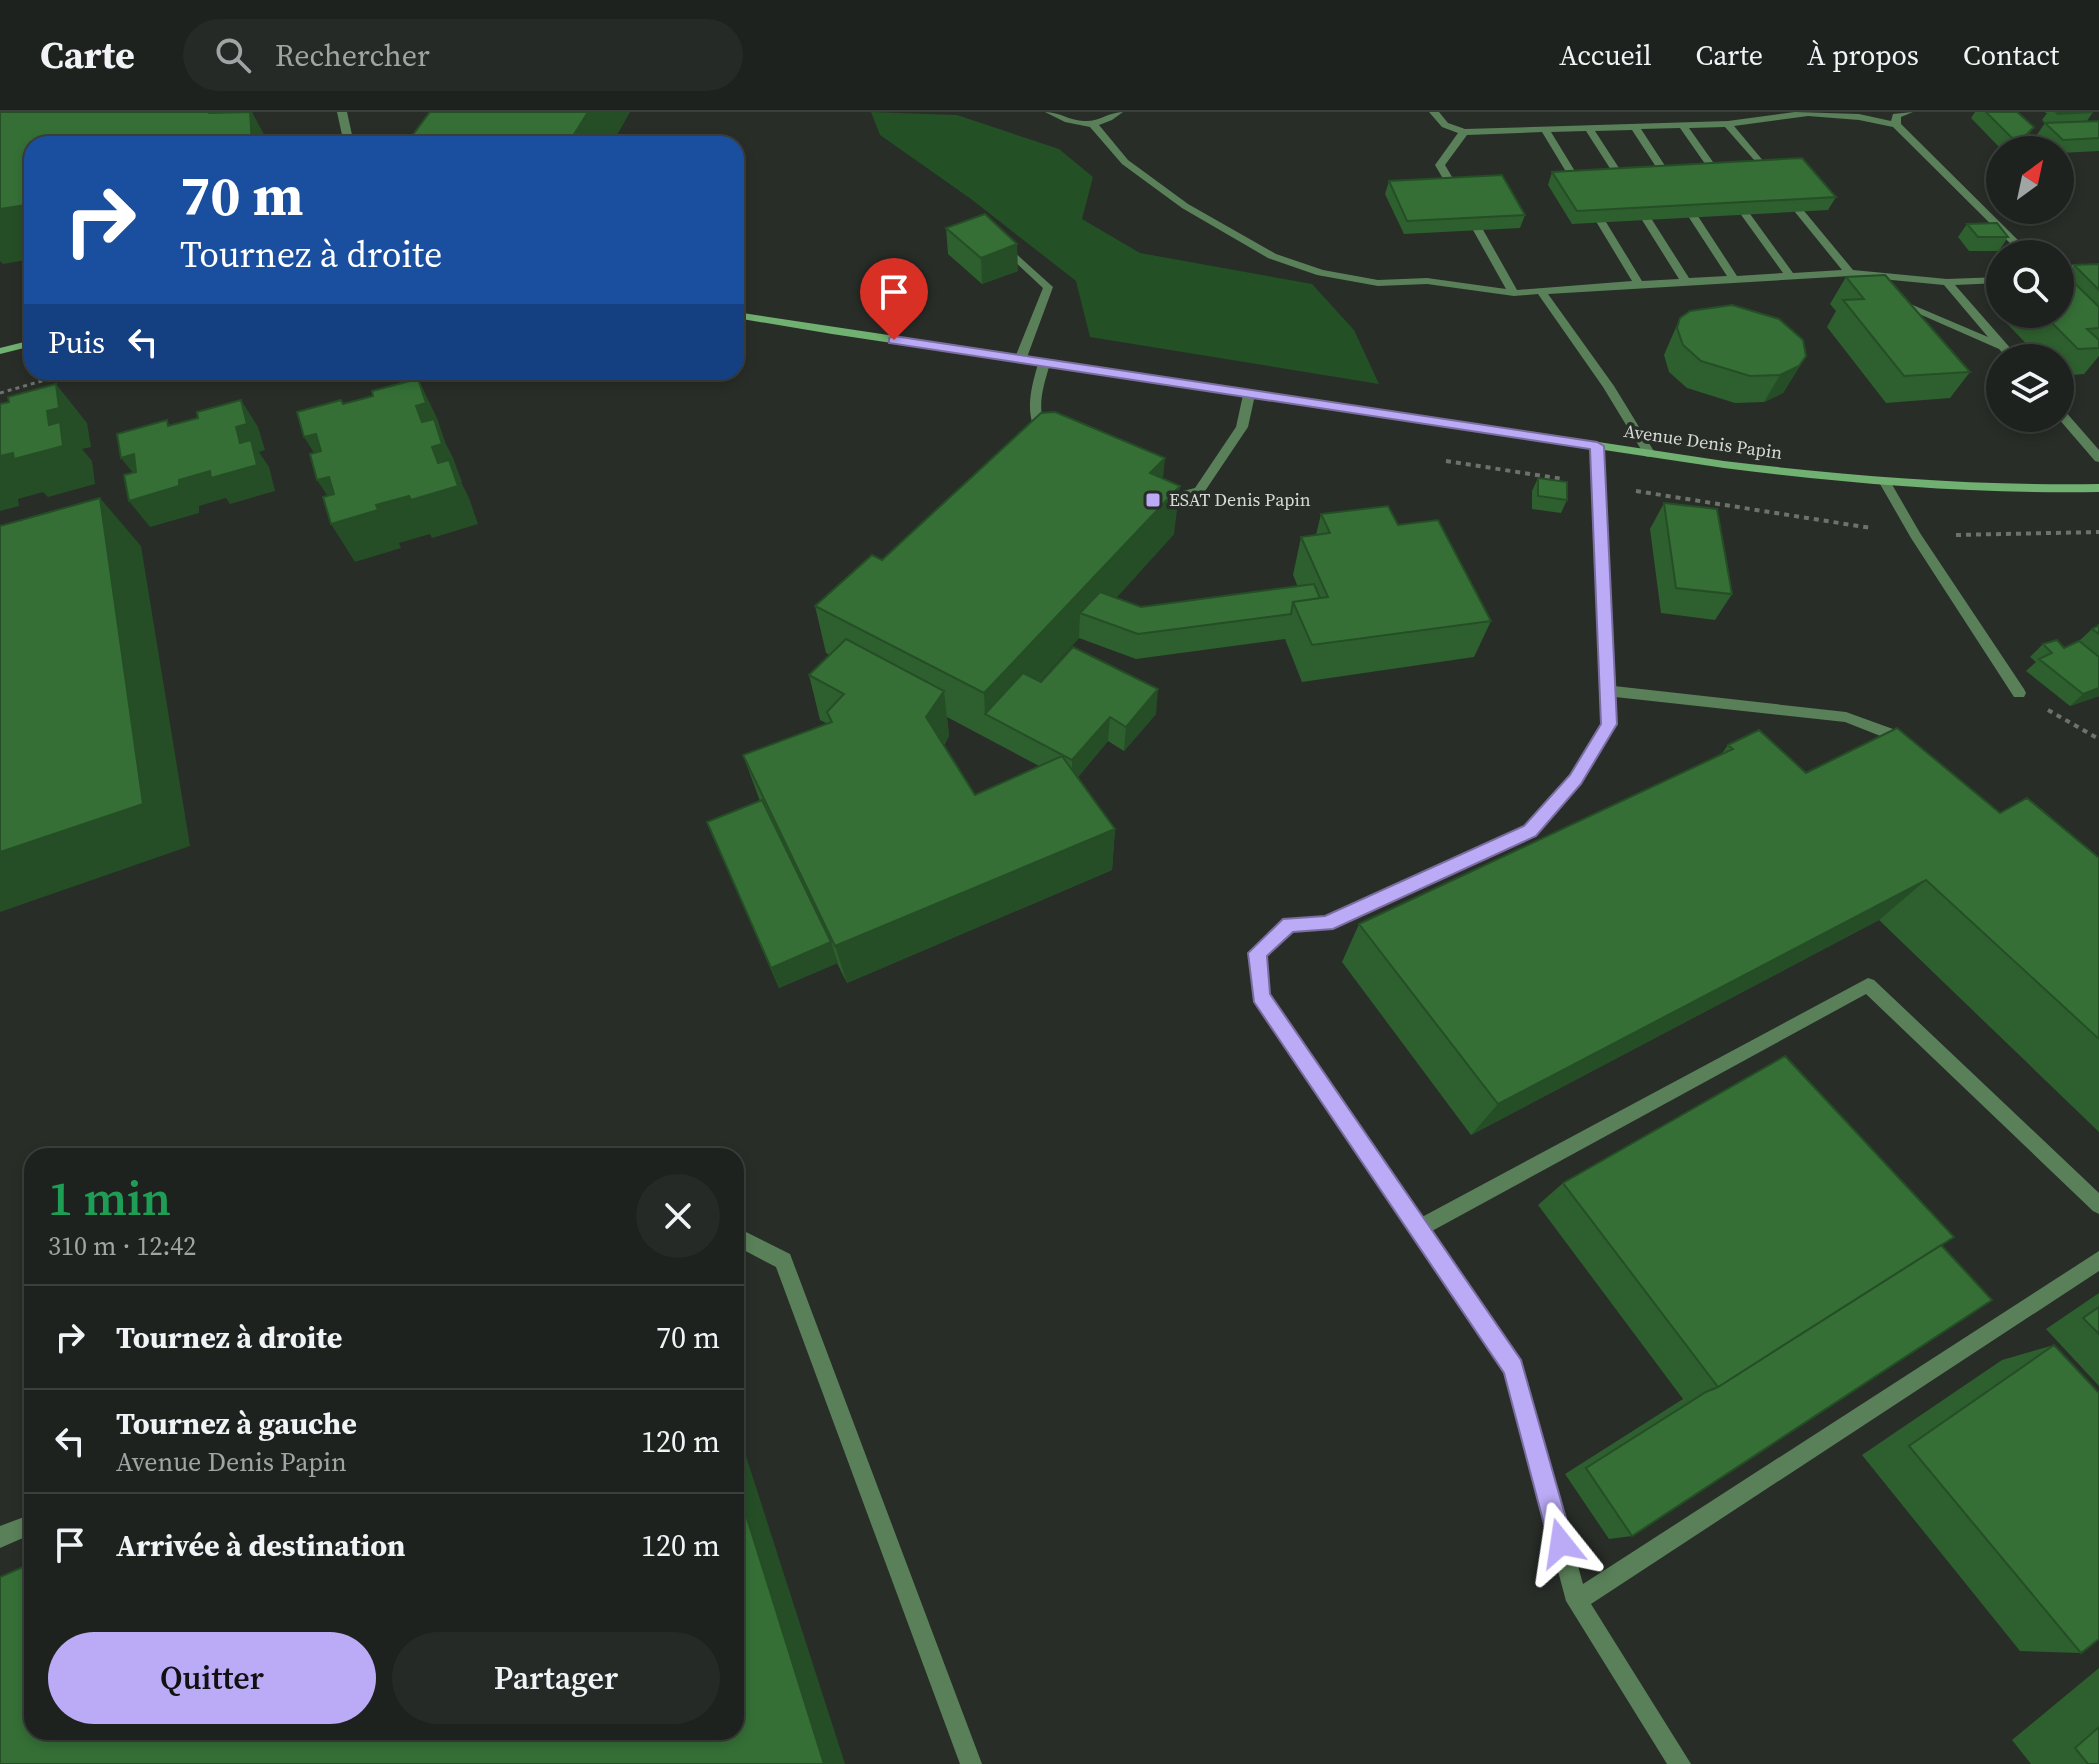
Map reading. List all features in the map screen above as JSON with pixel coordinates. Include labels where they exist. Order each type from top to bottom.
[{"type":"main road","name":"Avenue Denis Papin","points":[[744,316],[1249,395],[1886,484],[2099,488]]},
{"type":"main road","points":[[0,351],[24,345]]},
{"type":"street","points":[[342,112],[347,136]]},
{"type":"street","points":[[1050,112],[1077,126],[1106,121],[1118,112]]},
{"type":"street","points":[[1434,112],[1445,125],[1464,132],[1728,124],[1808,113],[1859,117],[1896,125],[1921,146],[2013,240]]},
{"type":"street","points":[[1896,125],[1896,116],[1908,112]]},
{"type":"street","points":[[1092,123],[1125,162],[1173,197],[1272,256],[1321,273],[1378,283],[1427,281],[1514,293],[1685,280],[1850,273],[1947,282],[1986,281]]},
{"type":"street","points":[[1728,124],[1850,273]]},
{"type":"street","points":[[1682,125],[1789,275]]},
{"type":"street","points":[[1635,127],[1733,278]]},
{"type":"street","points":[[1589,129],[1685,280]]},
{"type":"street","points":[[1545,130],[1639,284]]},
{"type":"street","points":[[1464,132],[1440,165],[1514,293]]},
{"type":"street","points":[[996,238],[1048,287],[1020,360]]},
{"type":"street","points":[[2074,269],[2099,275]]},
{"type":"street","points":[[1829,274],[1862,287]]},
{"type":"street","points":[[1947,282],[2001,344]]},
{"type":"street","points":[[1541,291],[1608,386],[1649,453]]},
{"type":"street","points":[[1887,298],[1997,344]]},
{"type":"street","points":[[1044,364],[1035,394],[1034,422],[1047,441],[1061,447]]},
{"type":"street","points":[[1147,485],[1174,497],[1199,491],[1242,427],[1249,395]]},
{"type":"street","points":[[2074,429],[2099,458]]},
{"type":"street","points":[[1597,446],[1609,724],[1575,780],[1530,831],[1327,924],[1289,925],[1258,953],[1261,996],[1514,1368],[1577,1601],[1680,1764]]},
{"type":"street","points":[[1886,484],[1915,535],[2019,693]]},
{"type":"street","points":[[1608,691],[1846,717],[1888,733],[1921,758]]},
{"type":"street","points":[[1419,1228],[1868,985],[2099,1205]]},
{"type":"street","points":[[744,1240],[783,1261],[971,1764]]},
{"type":"street","points":[[1577,1601],[2099,1260]]},
{"type":"street","points":[[0,1537],[24,1527]]},
{"type":"path","points":[[0,393],[45,380]]},
{"type":"path","points":[[2019,693],[2099,739]]},
{"type":"green space","points":[[871,112],[957,115],[1059,149],[1093,177],[1082,219],[1140,253],[1312,284],[1354,330],[1379,384],[1090,337],[1076,281],[971,199],[880,135]]},
{"type":"building","points":[[0,112],[250,112],[252,136],[24,136],[24,205],[0,209]]},
{"type":"building","points":[[430,112],[588,112],[573,136],[412,136]]},
{"type":"building","points":[[1986,112],[2017,112],[2034,127],[2025,136],[2010,136]]},
{"type":"building","points":[[2099,121],[2099,138],[2074,139],[2074,136],[2059,136],[2045,123]]},
{"type":"building","points":[[1802,158],[1836,197],[1577,211],[1552,172]]},
{"type":"building","points":[[1502,175],[1525,215],[1407,221],[1389,181]]},
{"type":"building","points":[[985,214],[1017,244],[981,258],[946,228]]},
{"type":"building","points":[[1967,224],[1998,224],[2008,237],[1978,237]]},
{"type":"building","points":[[2099,264],[2099,290],[2074,265]]},
{"type":"building","points":[[1885,275],[1970,372],[1904,376],[1843,300],[1864,299],[1846,277]]},
{"type":"building","points":[[2074,283],[2099,307],[2099,328],[2087,329],[2099,340],[2099,348],[2078,349],[2057,328],[2074,328]]},
{"type":"building","points":[[1732,305],[1779,319],[1803,340],[1806,356],[1799,366],[1780,375],[1750,376],[1701,361],[1683,345],[1677,328],[1680,318],[1690,311]]},
{"type":"building","points":[[418,380],[426,403],[416,406],[422,422],[434,419],[442,444],[432,447],[438,463],[449,460],[458,486],[411,500],[409,496],[376,505],[378,510],[331,524],[323,497],[334,494],[329,477],[317,480],[310,454],[321,451],[316,434],[304,437],[297,412],[341,400],[343,404],[373,396],[372,391]]},
{"type":"building","points":[[56,384],[59,408],[47,411],[49,425],[60,422],[63,446],[14,459],[13,453],[0,456],[0,404],[9,402],[8,397]]},
{"type":"building","points":[[241,400],[247,424],[236,427],[240,443],[251,440],[257,465],[211,478],[210,471],[179,480],[179,486],[129,501],[124,475],[136,472],[134,454],[121,458],[117,434],[167,420],[168,426],[198,418],[197,412]]},
{"type":"building","points":[[1055,412],[1165,458],[1150,473],[1180,486],[984,693],[815,606],[872,555],[882,560],[1041,413]]},
{"type":"building","points":[[1538,478],[1567,482],[1567,500],[1538,496]]},
{"type":"building","points":[[100,498],[143,804],[0,852],[0,526]]},
{"type":"building","points":[[1664,503],[1717,509],[1732,594],[1676,588]]},
{"type":"building","points":[[1388,506],[1398,525],[1438,520],[1491,621],[1312,645],[1293,602],[1328,597],[1301,537],[1330,533],[1321,514]]},
{"type":"building","points":[[1314,584],[1320,598],[1293,602],[1291,614],[1138,634],[1080,613],[1100,592],[1141,607]]},
{"type":"building","points":[[846,639],[944,691],[926,717],[975,795],[1062,756],[1115,829],[835,946],[743,755],[832,722],[827,712],[844,694],[809,675]]},
{"type":"building","points":[[2057,640],[2064,648],[2079,641],[2099,657],[2099,688],[2083,694],[2039,659],[2052,653],[2043,644]]},
{"type":"building","points":[[1073,647],[1158,689],[1126,727],[1110,717],[1072,760],[985,714],[1023,673],[1041,682]]},
{"type":"building","points":[[1897,728],[2000,813],[2027,798],[2099,858],[2099,1039],[1926,880],[1498,1104],[1359,924],[1733,749],[1728,745],[1759,730],[1806,773]]},
{"type":"building","points":[[762,800],[831,942],[771,968],[707,822]]},
{"type":"building","points":[[1785,1056],[1954,1237],[1718,1387],[1563,1183]]},
{"type":"building","points":[[1941,1245],[1992,1300],[1632,1536],[1586,1468]]},
{"type":"building","points":[[2099,1307],[2099,1334],[2083,1318]]},
{"type":"building","points":[[2054,1345],[2099,1393],[2099,1639],[2081,1653],[1909,1446]]},
{"type":"building","points":[[744,1509],[824,1764],[0,1764],[0,1577],[24,1566],[24,1740],[744,1740]]},
{"type":"building","points":[[2099,1727],[2099,1764],[2088,1764],[2075,1748]]},
{"type":"place","name":"ESAT Denis Papin","points":[[1153,500]]},
{"type":"route","points":[[894,340],[1597,446],[1609,724],[1575,780],[1530,831],[1327,924],[1289,925],[1258,953],[1261,996],[1514,1368],[1561,1543]]}]
